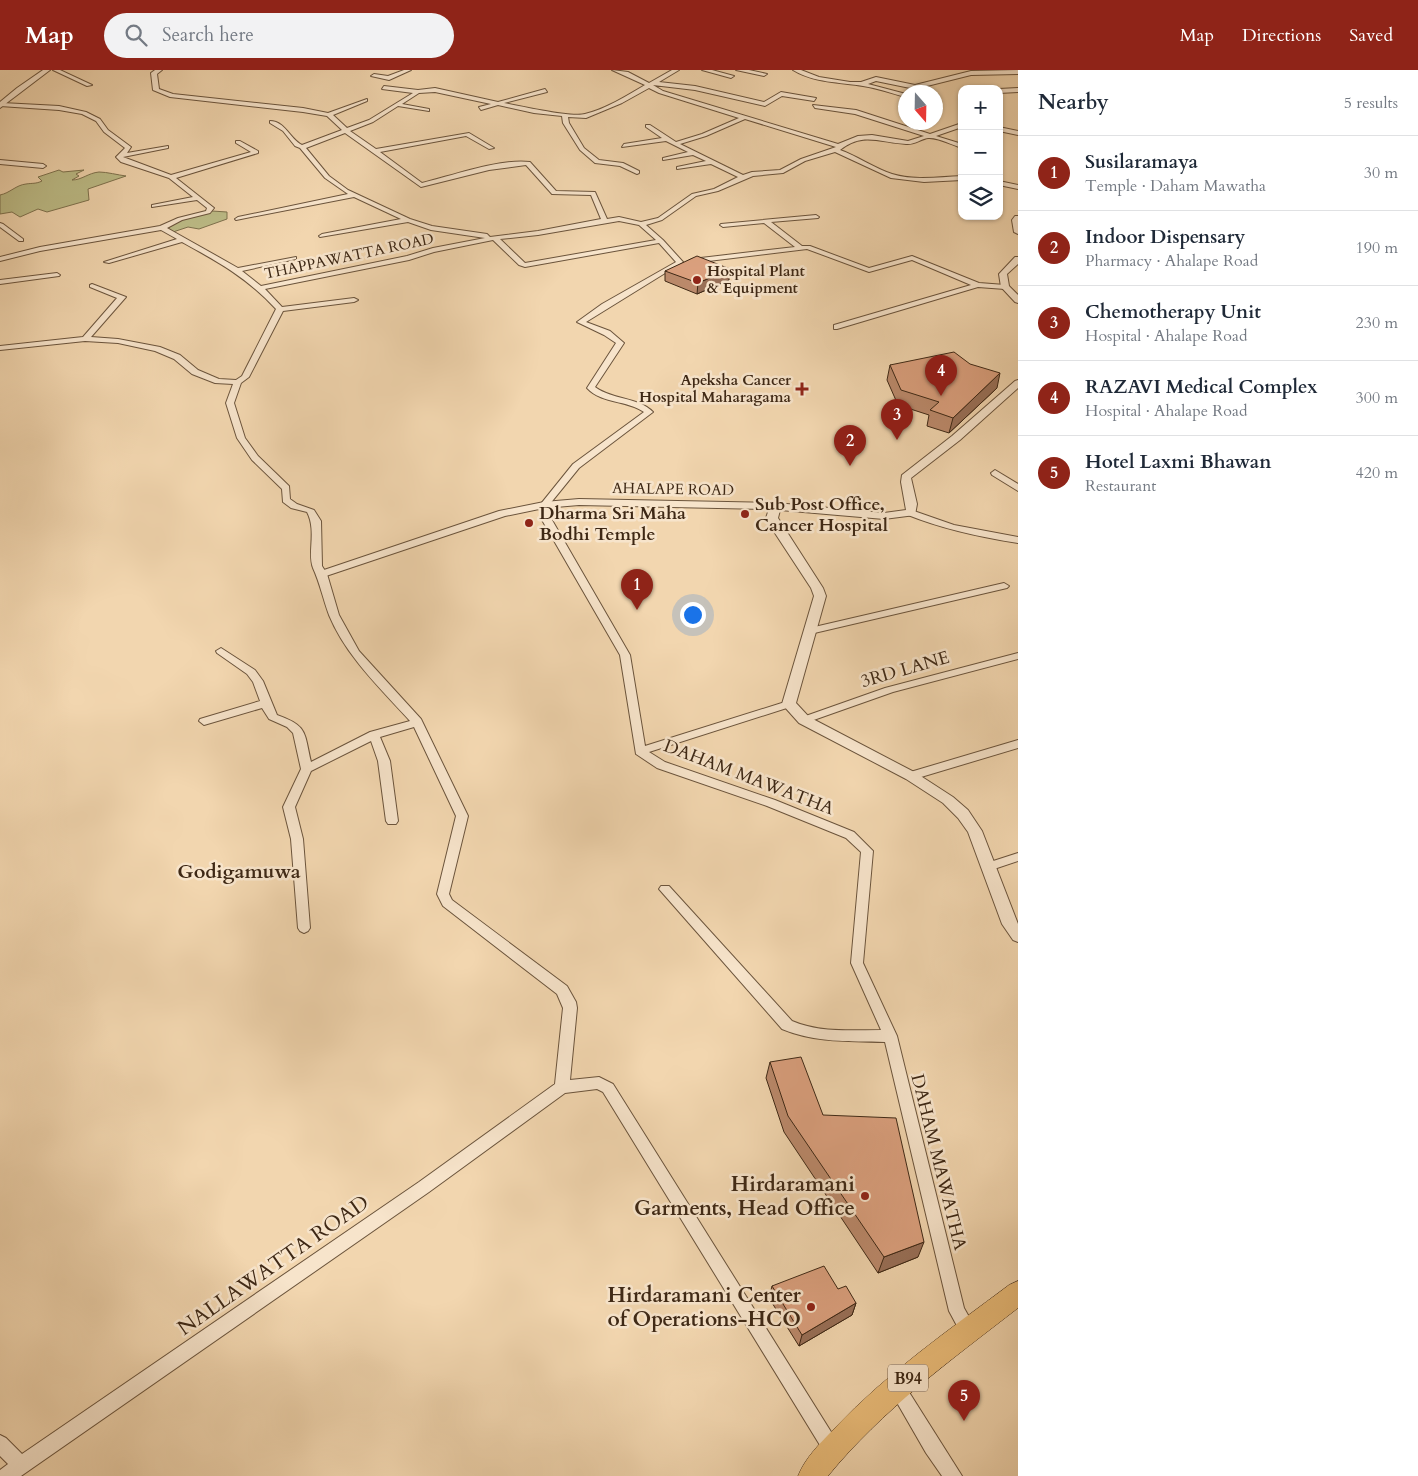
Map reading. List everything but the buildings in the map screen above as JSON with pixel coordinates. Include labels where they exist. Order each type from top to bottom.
[{"type":"main road","name":"B94","points":[[811,1476],[832,1449],[896,1387],[1018,1293]]},
{"type":"street","points":[[1,105],[20,88],[48,70]]},
{"type":"street","points":[[56,70],[89,86]]},
{"type":"street","points":[[159,70],[154,73],[156,90],[172,96],[297,109],[328,115],[421,185],[489,168],[519,162],[528,163],[554,193],[593,192],[606,221]]},
{"type":"street","points":[[374,76],[389,78],[408,70]]},
{"type":"street","points":[[615,70],[653,84],[695,88],[765,104],[781,94],[814,99]]},
{"type":"street","points":[[384,88],[418,92],[435,90],[565,116],[584,117],[620,102],[676,70]]},
{"type":"street","points":[[705,70],[731,76]]},
{"type":"street","points":[[739,70],[764,74]]},
{"type":"street","points":[[796,70],[818,78],[850,84],[862,84],[898,93]]},
{"type":"street","points":[[862,84],[876,79],[915,87],[971,73],[1018,72]]},
{"type":"street","points":[[653,84],[661,92],[836,148],[891,176],[924,180],[945,177],[958,178]]},
{"type":"street","points":[[1003,91],[1018,90]]},
{"type":"street","points":[[481,108],[501,104],[530,93],[545,91]]},
{"type":"street","points":[[302,147],[371,121],[418,92]]},
{"type":"street","points":[[328,115],[365,100]]},
{"type":"street","points":[[1,105],[59,108],[91,116],[98,120],[106,131],[129,148],[119,157]]},
{"type":"street","points":[[399,105],[428,110]]},
{"type":"street","points":[[815,106],[856,112],[958,145]]},
{"type":"street","points":[[565,116],[566,123],[582,149],[597,162],[621,164],[637,172]]},
{"type":"street","points":[[675,144],[704,135],[743,118]]},
{"type":"street","points":[[272,122],[285,130],[296,145],[302,147],[332,182],[354,195],[408,220],[431,228],[497,237],[538,233],[606,221],[629,220],[640,224],[680,262]]},
{"type":"street","points":[[648,126],[661,133],[666,139],[693,154],[743,177]]},
{"type":"street","points":[[640,224],[660,219],[694,195],[716,190],[752,174],[781,172],[803,160],[858,138],[872,137],[908,143],[958,126]]},
{"type":"street","points":[[1003,130],[1018,133]]},
{"type":"street","points":[[376,151],[467,134],[491,148]]},
{"type":"street","points":[[624,146],[666,139]]},
{"type":"street","points":[[171,177],[256,152],[238,142]]},
{"type":"street","points":[[119,157],[166,146]]},
{"type":"street","points":[[665,159],[693,154]]},
{"type":"street","points":[[0,259],[59,246],[162,228],[180,219],[208,212],[211,208],[171,177],[124,162],[119,157]]},
{"type":"street","points":[[0,162],[43,166]]},
{"type":"street","points":[[679,168],[710,162]]},
{"type":"street","points":[[1003,184],[1018,187]]},
{"type":"street","points":[[238,219],[354,195]]},
{"type":"street","points":[[154,206],[197,198]]},
{"type":"street","points":[[723,224],[816,217]]},
{"type":"street","points":[[1018,218],[1016,220],[1018,232]]},
{"type":"street","points":[[322,236],[408,220]]},
{"type":"street","points":[[764,221],[801,248]]},
{"type":"street","points":[[1,225],[20,240]]},
{"type":"street","name":"THAPPAWATTA ROAD","points":[[162,228],[237,270],[260,288],[409,258],[433,250],[497,237]]},
{"type":"street","points":[[0,237],[14,234]]},
{"type":"street","points":[[497,237],[521,264],[525,265],[661,242]]},
{"type":"street","points":[[107,262],[182,240]]},
{"type":"street","points":[[544,505],[576,466],[650,412],[644,408],[599,394],[591,388],[620,343],[607,333],[581,322],[680,262],[808,247],[869,270],[912,258],[978,285],[1006,287]]},
{"type":"street","points":[[237,270],[294,258]]},
{"type":"street","points":[[1018,259],[1003,274],[1006,287],[1018,300]]},
{"type":"street","points":[[0,282],[57,275]]},
{"type":"street","points":[[837,327],[978,285]]},
{"type":"street","points":[[85,340],[122,297],[92,286]]},
{"type":"street","points":[[260,288],[280,309]]},
{"type":"street","points":[[280,309],[354,300]]},
{"type":"street","points":[[280,309],[245,377],[238,382],[230,403],[241,438],[255,458],[286,488],[286,500],[294,506],[310,510],[316,521],[317,566],[322,574],[334,615],[356,653],[417,722],[462,816],[443,894],[444,899],[562,990],[567,996],[570,1008],[562,1087],[599,1083],[608,1088],[832,1449]]},
{"type":"street","points":[[0,348],[85,340],[118,341],[156,349],[177,357],[195,372],[218,381],[238,382]]},
{"type":"street","points":[[1018,383],[956,438],[906,477],[906,484],[913,506],[911,513],[938,524],[1018,540]]},
{"type":"street","points":[[995,473],[1018,488]]},
{"type":"street","name":"AHALAPE ROAD","points":[[322,574],[503,513],[544,505],[579,502],[776,506],[884,516],[911,513]]},
{"type":"street","name":"DAHAM MAWATHA","points":[[544,505],[547,520],[625,655],[640,750],[662,765],[770,803],[850,835],[864,846],[867,851],[858,964],[890,1036],[957,1312],[969,1331]]},
{"type":"street","points":[[776,506],[772,518],[818,588],[820,596],[789,704]]},
{"type":"street","points":[[810,631],[1004,586]]},
{"type":"street","points":[[221,651],[251,672],[258,681],[273,717],[291,724],[298,732],[307,769]]},
{"type":"street","name":"3RD LANE","points":[[804,720],[889,690],[1018,656]]},
{"type":"street","points":[[204,721],[267,703]]},
{"type":"street","points":[[640,750],[789,704]]},
{"type":"street","points":[[789,704],[804,720],[911,776],[948,800],[963,814],[975,831],[1010,924],[1018,936]]},
{"type":"street","points":[[304,928],[297,839],[289,808],[307,769],[374,735],[417,722]]},
{"type":"street","points":[[374,735],[384,761],[392,821]]},
{"type":"street","points":[[911,776],[1018,744]]},
{"type":"street","points":[[988,867],[1018,857]]},
{"type":"street","points":[[665,889],[787,1025],[812,1035],[890,1036]]},
{"type":"street","name":"NALLAWATTA ROAD","points":[[6,1476],[424,1187],[562,1087]]},
{"type":"street","points":[[896,1387],[932,1446],[953,1476]]},
{"type":"street","points":[[0,1444],[21,1465]]},
{"type":"green space","points":[[59,170],[63,172],[84,170],[76,174],[79,176],[72,180],[99,172],[126,176],[88,189],[89,200],[47,212],[38,209],[20,217],[12,212],[0,214],[0,195],[22,185],[40,182],[42,181],[38,177]]},
{"type":"green space","points":[[212,211],[227,212],[227,219],[199,229],[188,227],[173,232],[168,228],[183,219]]},
{"type":"place","name":"Hospital Plant & Equipment","points":[[697,280]]},
{"type":"place","name":"Apeksha Cancer Hospital Maharagama","points":[[802,389]]},
{"type":"place","name":"RAZAVI Medical Complex","points":[[941,396]]},
{"type":"place","name":"Chemotherapy Unit","points":[[897,440]]},
{"type":"place","name":"Indoor Dispensary","points":[[850,466]]},
{"type":"place","name":"Sub Post Office, Cancer Hospital","points":[[745,514]]},
{"type":"place","name":"Dharma Sri Maha Bodhi Temple","points":[[529,523]]},
{"type":"place","name":"Susilaramaya","points":[[637,610]]},
{"type":"place","name":"Hirdaramani Garments, Head Office","points":[[865,1196]]},
{"type":"place","name":"Hirdaramani Center of Operations-HCO","points":[[811,1307]]},
{"type":"place","name":"Hotel Laxmi Bhawan","points":[[964,1421]]},
{"type":"district","name":"Godigamuwa","points":[[239,871]]}]
